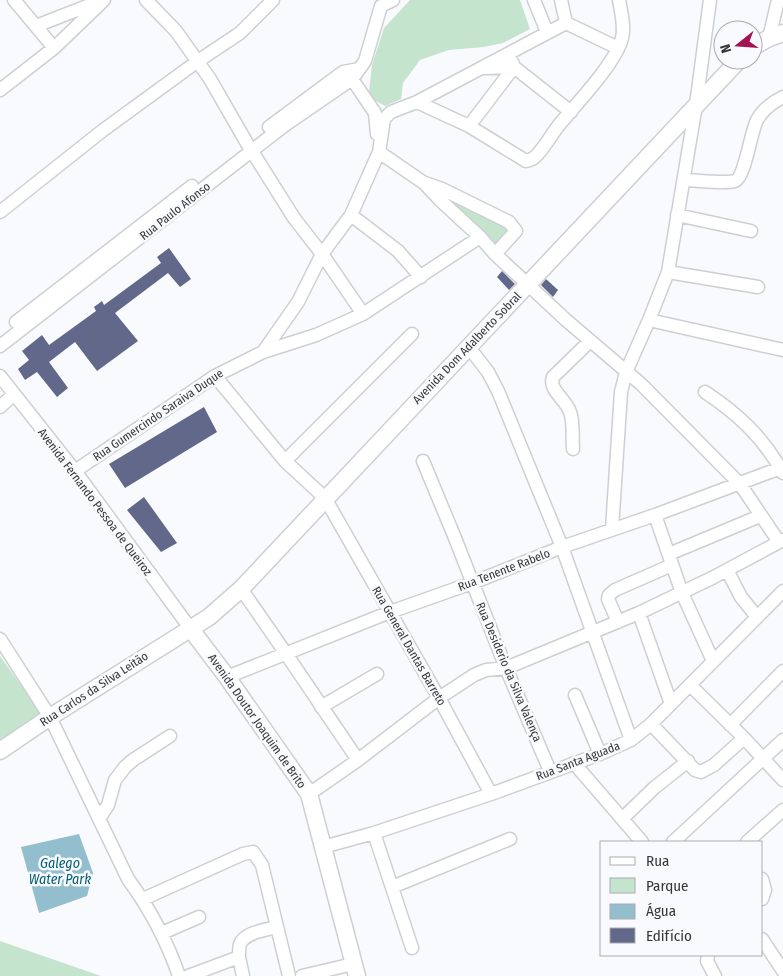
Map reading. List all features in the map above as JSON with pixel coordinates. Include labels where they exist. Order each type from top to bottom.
[{"type":"main road","points":[[763,42],[775,36]]},
{"type":"main road","name":"Avenida Dom Adalberto Sobral","points":[[190,628],[209,617],[241,589],[729,70]]},
{"type":"main road","name":"Avenida Doutor Joaquim de Brito","points":[[190,628],[227,677],[309,794],[355,970]]},
{"type":"main road","name":"Rua Carlos da Silva Leitão","points":[[0,751],[190,628]]},
{"type":"street","points":[[14,0],[54,48]]},
{"type":"street","points":[[36,26],[103,0]]},
{"type":"street","points":[[0,90],[54,48],[103,0]]},
{"type":"street","points":[[146,0],[176,31],[198,61],[220,94],[250,148],[294,218],[322,254],[363,314]]},
{"type":"street","points":[[0,212],[102,131],[240,33],[273,0]]},
{"type":"street","points":[[534,0],[547,32]]},
{"type":"street","points":[[561,0],[566,23]]},
{"type":"street","points":[[417,102],[469,126],[526,160],[531,160],[540,152],[593,85],[618,48],[622,38],[623,25],[619,0]]},
{"type":"street","points":[[612,529],[621,392],[626,372],[668,272],[696,105],[710,0]]},
{"type":"street","points":[[775,36],[778,0]]},
{"type":"street","points":[[309,794],[358,760],[439,698],[474,675],[486,670],[506,668],[639,613],[682,593],[781,541],[760,516],[740,484],[642,384],[590,341],[528,285],[424,183],[379,152],[375,113],[351,73],[365,61],[384,2]]},
{"type":"street","points":[[263,352],[298,302],[322,254],[350,215],[379,152],[384,119],[392,112],[417,102],[566,23]]},
{"type":"street","points":[[566,23],[618,48]]},
{"type":"street","points":[[509,52],[514,67],[571,112]]},
{"type":"street","points":[[480,68],[514,67]]},
{"type":"street","points":[[469,126],[514,67]]},
{"type":"street","name":"Rua Paulo Afonso","points":[[0,346],[56,297],[250,148],[278,120],[351,73]]},
{"type":"street","points":[[684,180],[725,181],[738,179],[758,119],[771,104],[783,97]]},
{"type":"street","points":[[424,183],[442,189],[513,226],[516,231],[495,254]]},
{"type":"street","points":[[350,215],[398,251],[421,277]]},
{"type":"street","points":[[678,215],[751,231]]},
{"type":"street","name":"Rua Gumercindo Saraiva Duque","points":[[75,471],[215,376],[263,352],[316,336],[363,314],[480,237]]},
{"type":"street","points":[[668,272],[758,287]]},
{"type":"street","name":"Rua Paulo Afonso","points":[[0,336],[56,297]]},
{"type":"street","points":[[649,320],[783,350]]},
{"type":"street","points":[[286,461],[412,334]]},
{"type":"street","points":[[573,449],[570,412],[553,388],[551,382],[553,376],[590,341]]},
{"type":"street","points":[[468,346],[488,372],[498,391],[562,547],[630,740]]},
{"type":"street","name":"Avenida Fernando Pessoa de Queiroz","points":[[0,376],[75,471],[190,628]]},
{"type":"street","name":"Rua General Dantas Barreto","points":[[215,376],[286,461],[325,498],[439,698],[491,794]]},
{"type":"street","points":[[705,392],[739,416],[754,431],[782,469]]},
{"type":"street","points":[[0,407],[14,394]]},
{"type":"street","name":"Rua Desiderio da Silva Valença","points":[[423,461],[456,538],[506,668],[550,771]]},
{"type":"street","name":"Rua Tenente Rabelo","points":[[227,677],[390,612],[472,583],[562,547],[782,469]]},
{"type":"street","points":[[656,515],[682,593],[713,661]]},
{"type":"street","points":[[618,622],[608,599],[609,595],[615,590],[671,559],[760,516]]},
{"type":"street","points":[[727,570],[741,598],[757,616]]},
{"type":"street","points":[[241,589],[358,760]]},
{"type":"street","name":"Rua Santa Aguada","points":[[323,847],[374,834],[491,794],[600,754],[630,740],[651,724],[783,591]]},
{"type":"street","points":[[639,613],[670,704]]},
{"type":"street","points":[[0,639],[50,717],[128,879],[143,899],[162,933],[179,976]]},
{"type":"street","points":[[730,725],[783,671]]},
{"type":"street","points":[[322,708],[376,674]]},
{"type":"street","points":[[690,685],[744,738],[783,780]]},
{"type":"street","points":[[575,694],[600,754]]},
{"type":"street","points":[[651,724],[692,766],[701,772],[708,770],[744,738]]},
{"type":"street","points":[[99,819],[108,805],[115,780],[125,767],[170,736]]},
{"type":"street","points":[[674,841],[783,740]]},
{"type":"street","points":[[574,763],[641,841]]},
{"type":"street","points":[[622,819],[654,788],[692,766]]},
{"type":"street","points":[[748,841],[783,810]]},
{"type":"street","points":[[374,834],[412,948]]},
{"type":"street","points":[[392,887],[510,839]]},
{"type":"street","points":[[143,899],[243,854],[253,852],[262,865],[289,976]]},
{"type":"street","points":[[763,884],[763,898]]},
{"type":"street","points":[[162,933],[200,917]]},
{"type":"street","points":[[243,976],[239,957],[240,945],[255,932],[277,927]]},
{"type":"street","points":[[763,941],[783,971]]},
{"type":"street","points":[[708,956],[707,961],[715,976]]},
{"type":"street","points":[[188,976],[239,957]]},
{"type":"street","points":[[302,976],[355,970]]},
{"type":"green space","points":[[410,0],[520,0],[530,29],[503,43],[484,47],[449,50],[420,60],[403,83],[401,99],[385,106],[374,100],[369,91],[372,65],[384,28]]},
{"type":"green space","points":[[442,189],[513,226],[495,254],[440,200]]},
{"type":"green space","points":[[0,656],[43,716],[0,745]]},
{"type":"green space","points":[[0,941],[101,976],[0,976]]},
{"type":"water","name":"Galego Water Park","points":[[79,834],[93,873],[87,896],[39,913],[21,847]]},
{"type":"building","points":[[169,248],[191,279],[180,287],[168,273],[115,313],[138,341],[97,371],[75,342],[49,362],[68,388],[57,397],[37,372],[25,380],[18,369],[29,360],[22,351],[42,335],[49,345],[96,311],[94,307],[102,301],[104,305],[161,263],[157,257]]},
{"type":"building","points":[[502,271],[515,284],[509,290],[497,277]]},
{"type":"building","points":[[546,279],[558,290],[553,297],[541,285]]},
{"type":"building","points":[[204,407],[217,432],[125,488],[109,464]]},
{"type":"building","points":[[144,497],[177,543],[161,552],[127,510]]}]
